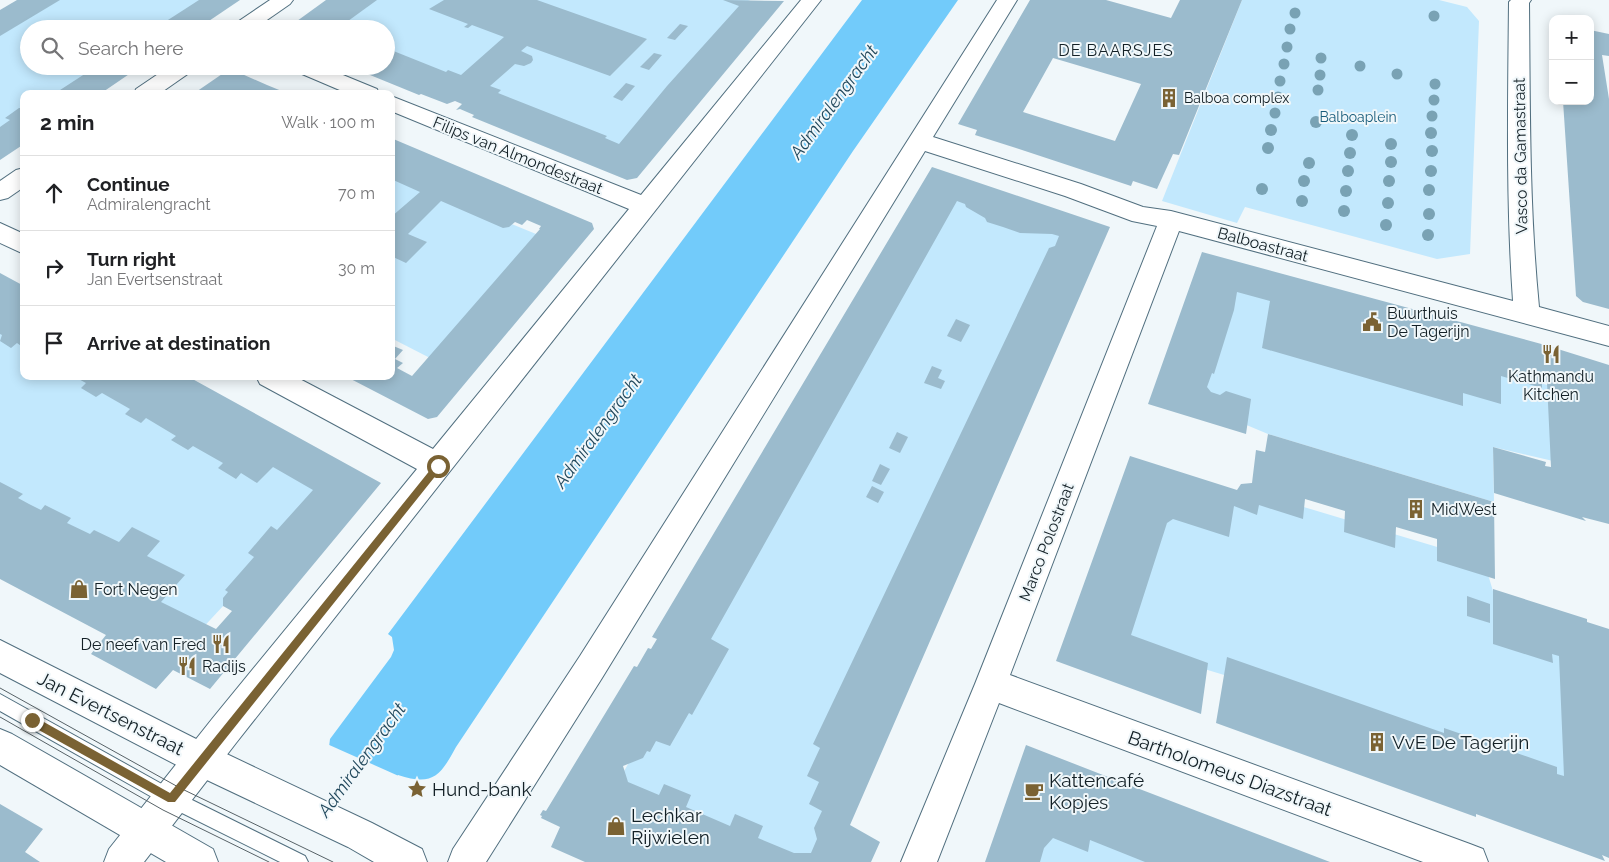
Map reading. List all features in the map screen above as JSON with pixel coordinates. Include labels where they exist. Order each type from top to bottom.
[{"type":"street","points":[[253,20],[282,0]]},
{"type":"street","points":[[123,861],[644,206],[811,0]]},
{"type":"street","points":[[466,862],[920,142],[1007,0]]},
{"type":"street","name":"Vasco da Gamastraat","points":[[1517,0],[1522,278],[1527,313]]},
{"type":"street","points":[[150,90],[172,75]]},
{"type":"street","points":[[324,75],[359,90]]},
{"type":"street","name":"Filips van Almondestraat","points":[[395,105],[644,206]]},
{"type":"street","name":"Balboastraat","points":[[920,142],[1073,190],[1140,215],[1171,220],[1609,336]]},
{"type":"street","points":[[0,192],[20,179]]},
{"type":"street","name":"Marco Polostraat","points":[[918,862],[991,684],[1171,220]]},
{"type":"street","points":[[0,232],[20,243]]},
{"type":"street","points":[[277,380],[438,466]]},
{"type":"street","name":"Jan Evertsenstraat","points":[[0,656],[202,760],[360,835],[409,862]]},
{"type":"street","name":"Bartholomeus Diazstraat","points":[[991,684],[1470,862]]},
{"type":"street","points":[[0,746],[200,862]]},
{"type":"lane","points":[[0,702],[172,799],[299,862]]},
{"type":"green space","points":[[50,0],[212,0],[182,20],[20,20],[20,75],[96,75],[74,90],[20,90],[20,125],[0,138],[0,30]]},
{"type":"green space","points":[[349,0],[748,0],[753,2],[635,160],[395,67],[395,20],[321,20]]},
{"type":"green space","name":"Balboaplein","points":[[1242,0],[1439,0],[1467,7],[1479,21],[1470,254],[1437,259],[1245,207],[1237,223],[1162,201]]},
{"type":"green space","points":[[395,176],[553,241],[430,358],[395,340]]},
{"type":"green space","points":[[950,191],[1074,233],[809,862],[614,789]]},
{"type":"green space","points":[[1228,279],[1487,369],[1555,387],[1566,464],[1493,447],[1494,502],[1268,434],[1189,401]]},
{"type":"green space","points":[[0,294],[20,305],[20,380],[154,380],[337,483],[198,633],[0,500]]},
{"type":"green space","points":[[1247,490],[1484,561],[1504,628],[1570,647],[1577,782],[1112,641],[1151,495]]},
{"type":"green space","points":[[1041,818],[1158,862],[1030,862]]},
{"type":"water","name":"Admiralengracht","points":[[862,0],[958,0],[853,151],[445,766],[440,772],[427,779],[398,775],[339,862],[241,862],[329,747],[330,739],[391,657],[394,650],[392,637],[388,634]]},
{"type":"pier","points":[[327,744],[401,777],[342,862],[238,862]]},
{"type":"building","points":[[17,0],[60,0],[27,20],[20,20],[20,24],[0,36],[0,10]]},
{"type":"building","points":[[199,0],[240,0],[210,20],[168,20]]},
{"type":"building","points":[[326,0],[377,0],[349,20],[298,20]]},
{"type":"building","points":[[444,0],[537,0],[647,39],[610,76],[527,46],[521,51],[532,56],[533,60],[531,63],[524,66],[515,64],[490,86],[501,90],[498,93],[607,136],[605,138],[619,144],[667,86],[739,6],[723,0],[784,1],[637,178],[627,180],[472,117],[474,115],[460,109],[456,110],[462,104],[455,101],[447,104],[370,75],[395,75],[395,52],[446,72],[448,70],[461,75],[504,37],[472,25],[468,28],[464,27],[468,24],[429,9]]},
{"type":"building","name":"Balboa complex","points":[[1030,0],[1106,0],[1171,18],[1180,0],[1242,0],[1179,155],[1173,154],[1157,189],[1133,181],[1131,186],[975,135],[977,130],[958,124]],"holes":[[[1053,58],[1141,84],[1115,141],[1023,112]]]},
{"type":"building","points":[[680,24],[688,26],[675,40],[667,38]]},
{"type":"building","points":[[1594,31],[1609,34],[1609,56],[1602,55],[1609,99],[1609,309],[1583,302],[1576,296],[1563,105],[1594,105]]},
{"type":"building","points":[[654,53],[662,55],[649,70],[640,67]]},
{"type":"building","points":[[83,75],[128,75],[106,90],[60,90]]},
{"type":"building","points":[[221,75],[244,75],[279,90],[199,90]]},
{"type":"building","points":[[626,83],[635,86],[622,101],[613,97]]},
{"type":"building","points":[[20,108],[20,147],[0,160],[0,127],[10,120],[5,118]]},
{"type":"building","points":[[395,140],[592,223],[594,229],[437,417],[428,419],[353,380],[395,380],[395,359],[403,363],[397,368],[412,376],[541,226],[527,220],[522,225],[515,222],[509,227],[503,228],[441,201],[408,234],[427,242],[406,263],[395,258],[395,214],[420,192],[395,181]]},
{"type":"building","points":[[932,167],[1110,227],[850,825],[880,842],[871,862],[585,862],[551,847],[560,827],[541,818],[542,816],[540,815],[543,810],[546,811],[634,666],[637,667],[648,648],[651,649],[657,639],[652,637]],"holes":[[[957,201],[965,204],[966,207],[985,218],[987,222],[1020,233],[1059,236],[1055,246],[1049,248],[813,744],[820,748],[807,776],[819,782],[809,804],[822,811],[814,828],[817,839],[811,853],[794,853],[758,838],[763,826],[735,814],[730,826],[686,807],[691,795],[664,784],[659,795],[628,782],[623,766],[643,758],[647,751],[650,752],[656,741],[670,746],[689,713],[692,715],[729,649],[711,639]]]},
{"type":"building","points":[[1202,252],[1545,345],[1609,365],[1609,524],[1582,517],[1586,521],[1494,493],[1493,447],[1546,462],[1545,466],[1551,467],[1547,382],[1542,380],[1542,388],[1501,376],[1501,404],[1463,393],[1463,406],[1262,348],[1270,301],[1237,292],[1234,310],[1214,374],[1212,373],[1207,387],[1211,392],[1220,395],[1226,391],[1251,399],[1246,434],[1148,404]]},
{"type":"building","points":[[0,273],[20,284],[20,345],[17,343],[11,348],[0,341],[2,335],[0,334]]},
{"type":"building","points":[[956,319],[970,325],[961,342],[947,336]]},
{"type":"building","points":[[395,347],[403,350],[395,359]]},
{"type":"building","points":[[932,366],[942,370],[938,378],[945,381],[941,389],[924,383]]},
{"type":"building","points":[[80,380],[194,380],[381,483],[210,689],[173,670],[156,689],[91,654],[106,635],[0,579],[0,482],[23,494],[18,498],[41,510],[45,505],[71,518],[67,523],[90,534],[94,530],[119,542],[132,527],[160,541],[147,556],[185,575],[161,602],[216,629],[232,611],[223,606],[223,598],[228,592],[225,590],[254,557],[248,553],[271,526],[277,530],[313,490],[273,467],[257,483],[241,473],[236,479],[218,468],[223,463],[193,446],[188,450],[171,440],[176,436],[146,418],[141,423],[125,414],[130,409],[102,393],[96,397],[81,388],[86,383]]},
{"type":"building","points":[[897,432],[908,437],[900,453],[889,448]]},
{"type":"building","points":[[1268,434],[1494,502],[1495,579],[1437,561],[1437,539],[1396,527],[1395,548],[1344,532],[1345,511],[1305,499],[1303,519],[1259,505],[1257,515],[1234,506],[1229,537],[1173,519],[1167,523],[1131,635],[1208,663],[1201,714],[1056,661],[1130,456],[1237,490],[1241,484],[1252,483],[1256,450],[1265,452]]},
{"type":"building","points":[[880,464],[890,469],[881,485],[872,481]]},
{"type":"building","points":[[872,486],[884,492],[878,503],[866,497]]},
{"type":"building","points":[[1493,589],[1587,619],[1587,622],[1609,629],[1609,858],[1602,855],[1605,861],[1476,814],[1476,817],[1216,723],[1227,657],[1444,733],[1444,728],[1557,767],[1557,774],[1564,776],[1559,656],[1552,654],[1553,663],[1493,644]]},
{"type":"building","points":[[1467,596],[1490,604],[1490,623],[1467,616]]},
{"type":"building","points":[[1026,745],[1330,862],[1145,862],[1090,840],[1088,852],[1053,838],[1044,848],[1040,862],[985,862]]},
{"type":"building","points":[[0,804],[43,829],[25,852],[40,862],[0,862]]},
{"type":"tram line","points":[[0,688],[180,788],[333,862]]},
{"type":"tram line","points":[[0,717],[163,810],[269,862]]},
{"type":"place","name":"Balboa complex","points":[[1169,98]]},
{"type":"place","name":"Buurthuis De Tagerijn","points":[[1372,322]]},
{"type":"place","name":"Kathmandu Kitchen","points":[[1551,354]]},
{"type":"place","name":"MidWest","points":[[1416,509]]},
{"type":"place","name":"Fort Negen","points":[[79,589]]},
{"type":"place","name":"De neef van Fred","points":[[221,644]]},
{"type":"place","name":"Radijs","points":[[187,666]]},
{"type":"place","name":"VvE De Tagerijn","points":[[1377,742]]},
{"type":"place","name":"Hund-bank","points":[[417,789]]},
{"type":"place","name":"Kattencafé Kopjes","points":[[1034,791]]},
{"type":"place","name":"Lechkar Rijwielen","points":[[616,826]]},
{"type":"district","name":"DE BAARSJES","points":[[1116,50]]},
{"type":"route","points":[[32,720],[172,799],[224,731],[438,466]]}]
